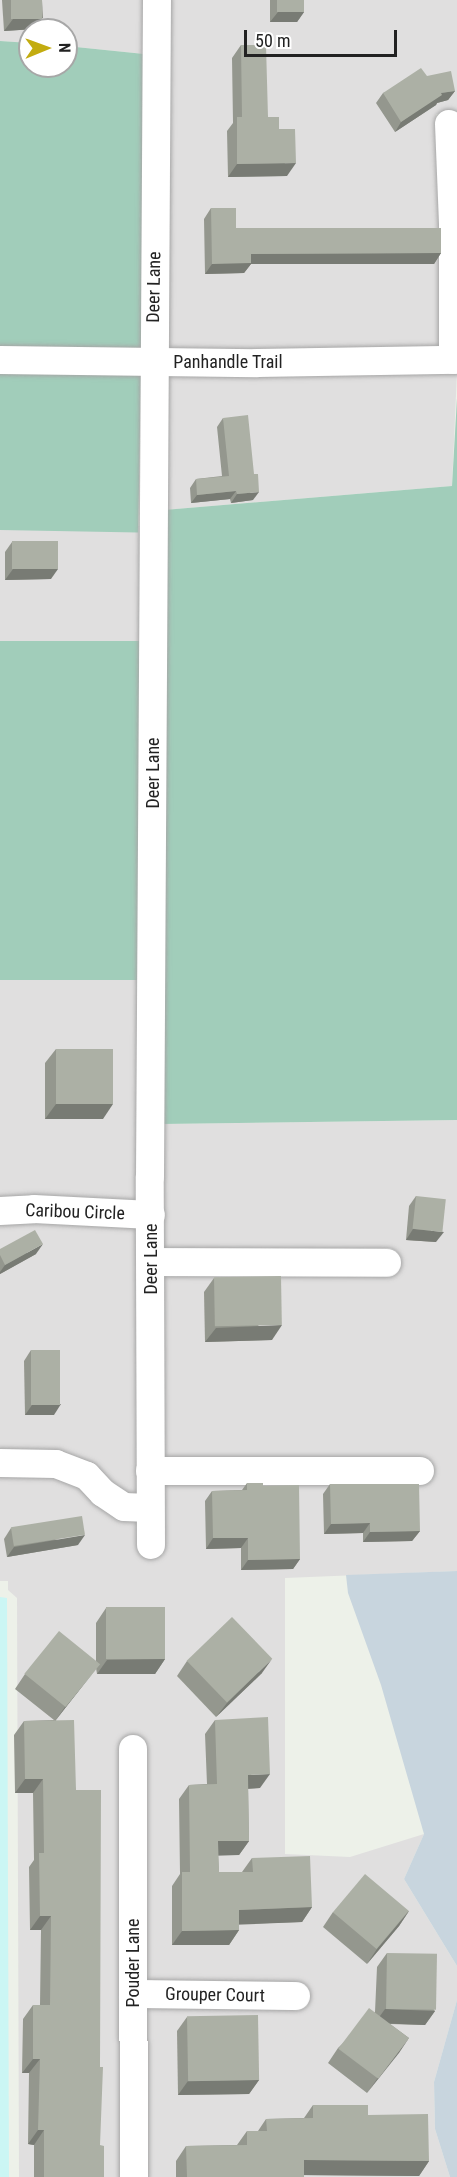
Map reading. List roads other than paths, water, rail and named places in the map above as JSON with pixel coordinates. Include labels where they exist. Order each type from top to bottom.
[{"type":"street","name":"Deer Lane","points":[[151,1545],[153,362],[157,0]]},
{"type":"street","points":[[449,124],[455,360]]},
{"type":"street","name":"Panhandle Trail","points":[[0,360],[153,362],[455,360]]},
{"type":"street","name":"Caribou Circle","points":[[0,1211],[34,1209],[151,1215]]},
{"type":"street","points":[[152,1262],[387,1263]]},
{"type":"street","points":[[0,1462],[56,1464],[87,1476],[103,1493],[124,1507],[150,1509]]},
{"type":"street","points":[[150,1471],[420,1471]]},
{"type":"street","name":"Pouder Lane","points":[[133,1749],[134,2177]]},
{"type":"street","name":"Grouper Court","points":[[133,1994],[296,1996]]}]
